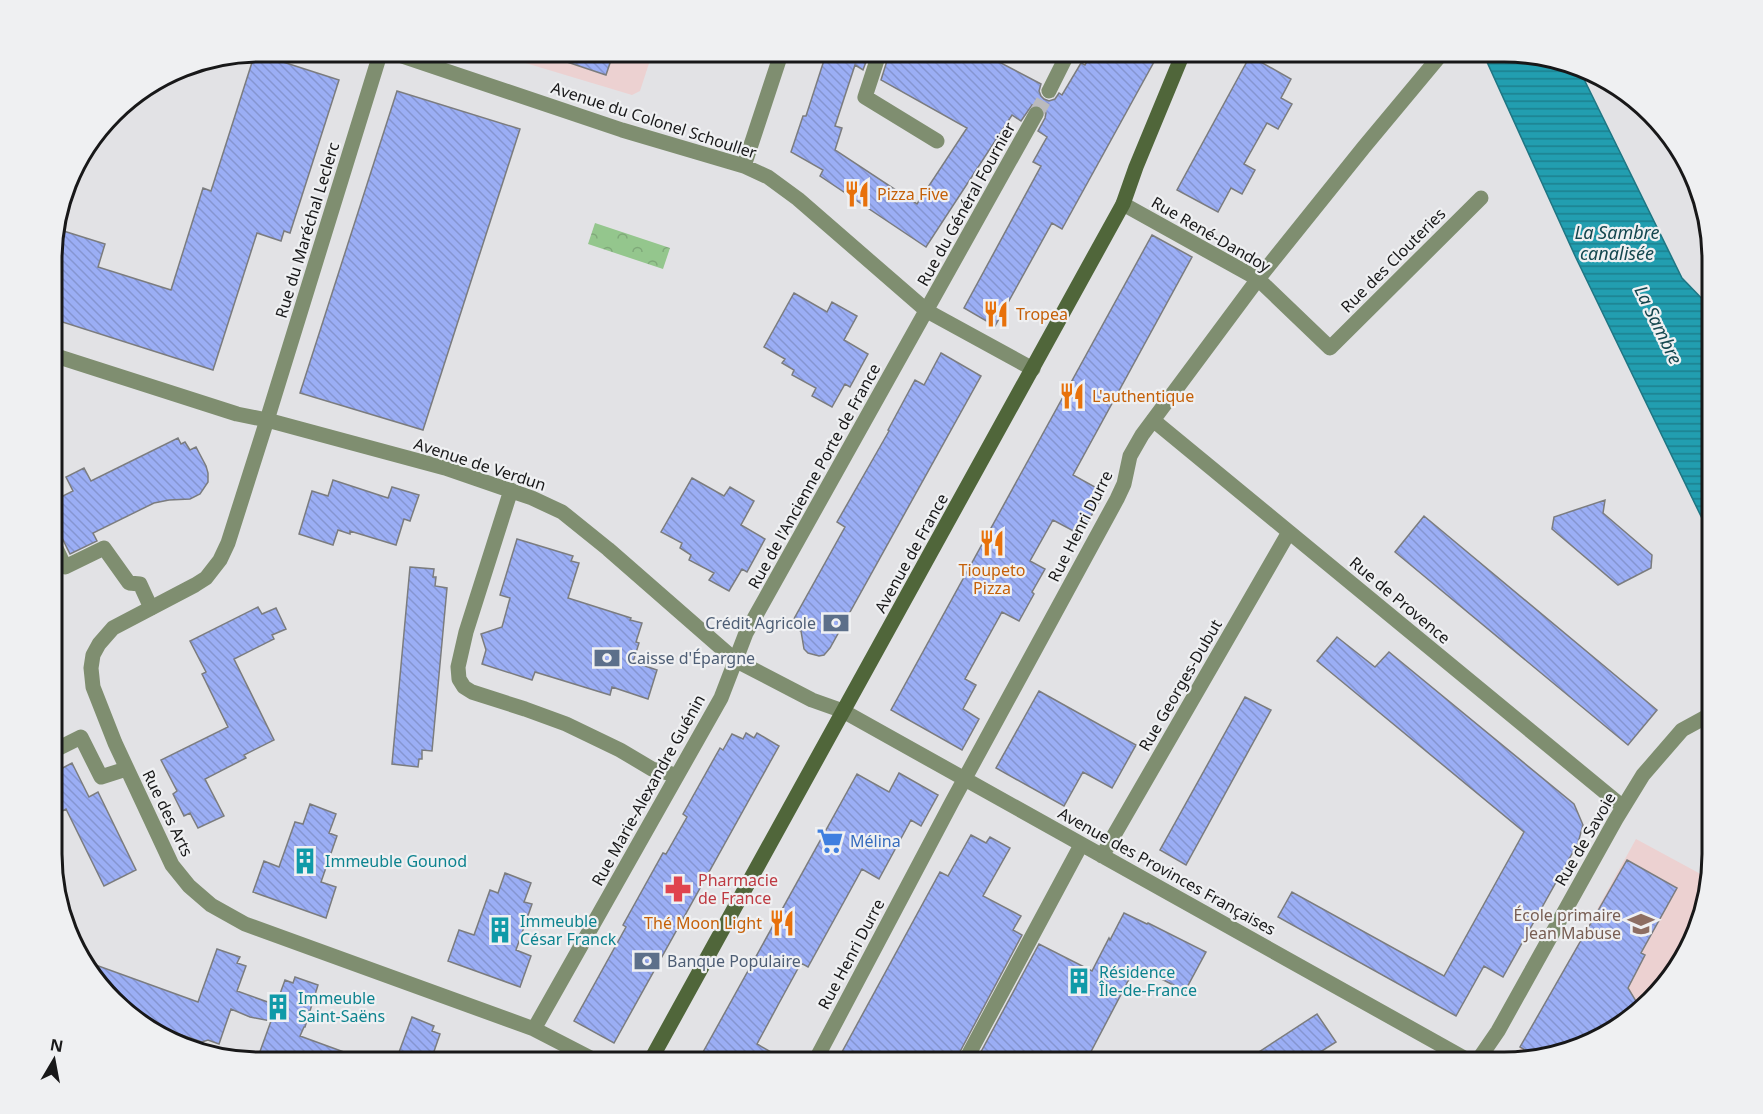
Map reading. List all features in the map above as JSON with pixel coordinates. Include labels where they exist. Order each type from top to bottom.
[{"type":"main road","name":"Avenue de France","points":[[655,1052],[1123,204],[1179,62]]},
{"type":"street","name":"Rue du Maréchal Leclerc","points":[[267,420],[378,62]]},
{"type":"street","name":"Avenue du Colonel Schouller","points":[[420,62],[622,130],[744,166],[768,177],[798,199],[927,311],[1033,369]]},
{"type":"street","points":[[744,166],[778,62]]},
{"type":"street","points":[[876,62],[865,97],[937,141]]},
{"type":"street","points":[[1049,90],[1063,62]]},
{"type":"street","name":"Rue Henri Durre","points":[[820,1052],[1117,499],[1124,484],[1130,456],[1142,435],[1258,279],[1435,62]]},
{"type":"street","name":"Rue du Général Fournier","points":[[927,311],[1036,114]]},
{"type":"street","name":"Rue des Clouteries","points":[[1330,348],[1481,198]]},
{"type":"street","name":"Rue René-Dandoy","points":[[1123,204],[1258,279],[1330,348]]},
{"type":"street","name":"Rue de l'Ancienne Porte de France","points":[[735,660],[746,633],[927,311]]},
{"type":"street","name":"Avenue de Verdun","points":[[62,358],[237,414],[445,468],[511,490],[562,512],[735,660],[812,700],[843,711]]},
{"type":"street","name":"Rue des Arts","points":[[267,420],[228,543],[212,572],[200,582],[113,628],[93,655],[91,668],[93,687],[126,769],[172,865],[189,886],[211,905],[245,924],[534,1029],[579,1052]]},
{"type":"street","name":"Rue de Provence","points":[[1153,420],[1623,807]]},
{"type":"street","points":[[511,490],[466,632],[458,667],[459,679],[464,687],[472,692],[566,724],[620,750],[652,769],[676,775]]},
{"type":"street","name":"Rue Georges-Dubut","points":[[1102,856],[1289,531]]},
{"type":"street","points":[[62,562],[66,567],[104,548],[129,583],[141,584],[151,608]]},
{"type":"street","name":"Rue Marie-Alexandre Guénin","points":[[534,1029],[721,698],[735,660]]},
{"type":"street","name":"Avenue des Provinces Françaises","points":[[843,711],[1455,1052]]},
{"type":"street","name":"Rue de Savoie","points":[[1482,1052],[1498,1031],[1643,775],[1682,729],[1701,720]]},
{"type":"street","points":[[62,746],[81,737],[101,777],[126,769]]},
{"type":"street","points":[[969,1052],[1082,845]]},
{"type":"shaded area","points":[[522,62],[649,62],[640,91],[632,95]]},
{"type":"shaded area","name":"École primaire Jean Mabuse","points":[[1636,839],[1700,874],[1691,918],[1681,942],[1661,975],[1643,994],[1624,1012],[1579,1037],[1555,1046],[1518,1052]]},
{"type":"green space","points":[[595,223],[670,248],[663,269],[588,244]]},
{"type":"water","name":"La Sambre canalisée","points":[[1487,62],[1542,65],[1584,79],[1682,278],[1701,298],[1701,516],[1576,258]]},
{"type":"building","points":[[252,62],[283,62],[339,80],[290,233],[284,231],[281,241],[257,233],[213,370],[62,322],[63,231],[105,244],[98,267],[171,290],[203,188],[211,191]]},
{"type":"building","points":[[567,62],[610,62],[606,75]]},
{"type":"building","points":[[823,62],[866,62],[863,70],[855,65],[835,126],[842,128],[835,150],[917,204],[967,128],[881,80],[887,62],[999,62],[1041,84],[1039,91],[1041,96],[1049,101],[1055,99],[1059,93],[1062,95],[1081,63],[1085,65],[1087,62],[1154,62],[1062,229],[1052,223],[995,326],[964,308],[1041,166],[1033,162],[1047,137],[1038,131],[1045,118],[1044,109],[1040,105],[1032,105],[1021,121],[1012,115],[926,247],[820,176],[823,170],[791,152],[803,116],[806,116]]},
{"type":"building","points":[[1247,62],[1261,62],[1291,79],[1281,98],[1292,104],[1278,129],[1267,123],[1244,164],[1255,170],[1242,194],[1231,188],[1218,212],[1177,190]]},
{"type":"building","points":[[397,91],[520,129],[423,430],[300,393]]},
{"type":"building","points":[[1152,235],[1192,257],[1073,475],[1104,492],[1081,535],[1053,520],[1030,561],[1045,569],[1032,592],[1034,594],[1019,621],[1002,612],[965,679],[976,685],[963,709],[979,719],[962,750],[891,710]]},
{"type":"building","points":[[794,293],[827,312],[832,302],[857,316],[844,340],[868,354],[850,387],[845,384],[832,407],[812,396],[816,388],[792,375],[794,370],[782,363],[785,359],[764,347]]},
{"type":"building","points":[[941,353],[981,376],[830,648],[824,655],[808,653],[804,649],[801,631],[790,626],[845,527],[837,522],[915,380],[924,385]]},
{"type":"building","points":[[178,438],[181,444],[185,442],[190,450],[196,447],[208,473],[208,482],[200,494],[190,499],[154,503],[93,533],[97,541],[70,554],[62,538],[62,496],[73,491],[66,477],[84,468],[91,481]]},
{"type":"building","points":[[692,478],[724,496],[730,487],[754,501],[741,525],[765,539],[747,572],[742,569],[729,591],[709,580],[714,573],[689,560],[691,555],[680,548],[682,543],[661,532]]},
{"type":"building","points":[[333,480],[388,498],[392,487],[419,495],[410,521],[404,519],[396,545],[350,531],[350,534],[338,530],[333,545],[299,534],[312,491],[328,496]]},
{"type":"building","points":[[1605,500],[1603,513],[1652,555],[1651,568],[1618,585],[1552,529],[1554,517]]},
{"type":"building","points":[[1424,516],[1657,710],[1628,745],[1395,552]]},
{"type":"building","points":[[517,539],[573,556],[571,561],[579,563],[568,598],[642,623],[633,662],[657,670],[648,699],[612,687],[610,695],[535,672],[532,680],[482,664],[486,650],[481,634],[502,627],[510,598],[500,595]]},
{"type":"building","points":[[410,567],[434,569],[435,586],[447,588],[432,751],[422,750],[422,759],[419,759],[418,767],[392,764]]},
{"type":"building","points":[[258,607],[262,614],[276,608],[286,629],[272,635],[274,639],[234,659],[274,740],[244,755],[246,758],[205,779],[224,816],[198,828],[190,813],[184,816],[173,794],[177,791],[161,760],[228,727],[202,674],[206,672],[190,641]]},
{"type":"building","points":[[1337,637],[1375,667],[1389,652],[1574,804],[1583,825],[1578,843],[1503,977],[1484,966],[1456,1016],[1278,917],[1292,892],[1444,976],[1524,832],[1317,661]]},
{"type":"building","points":[[1039,691],[1136,745],[1112,788],[1083,772],[1064,806],[996,768]]},
{"type":"building","points":[[1245,697],[1271,710],[1186,865],[1160,850]]},
{"type":"building","points":[[746,733],[754,738],[757,733],[779,746],[614,1043],[574,1021],[626,927],[623,925],[663,853],[666,854],[687,817],[683,814],[720,748],[723,750],[732,734],[743,739]]},
{"type":"building","points":[[72,763],[89,797],[98,792],[136,870],[104,886],[66,809],[62,811],[62,768]]},
{"type":"building","points":[[899,773],[938,795],[921,826],[911,820],[879,879],[862,869],[808,967],[801,963],[757,1044],[771,1052],[703,1052],[857,774],[889,792]]},
{"type":"building","name":"Immeuble Gounod","points":[[310,804],[336,814],[329,833],[337,836],[321,882],[336,887],[326,918],[253,892],[264,861],[279,867],[295,822],[303,824]]},
{"type":"building","points":[[971,835],[986,843],[990,837],[1010,848],[983,896],[1021,916],[1013,930],[1022,935],[960,1052],[842,1052],[940,872],[948,876]]},
{"type":"building","name":"École primaire Jean Mabuse","points":[[1627,860],[1677,888],[1641,953],[1645,955],[1628,988],[1636,1001],[1624,1012],[1579,1037],[1555,1046],[1529,1051],[1520,1047]]},
{"type":"building","name":"Immeuble César Franck","points":[[505,873],[531,883],[524,902],[532,904],[516,950],[531,956],[520,987],[448,961],[459,930],[474,935],[490,890],[498,893]]},
{"type":"building","name":"Résidence Île-de-France","points":[[1124,913],[1206,952],[1185,991],[1136,966],[1091,1052],[981,1052],[1039,944],[1092,971],[1109,938],[1110,940]]},
{"type":"building","name":"Immeuble Saint-Saëns","points":[[217,949],[240,957],[237,963],[246,966],[237,991],[276,1005],[285,980],[293,983],[295,977],[318,985],[300,1036],[344,1052],[260,1052],[271,1021],[250,1017],[231,1009],[219,1044],[208,1040],[202,1042],[171,1031],[139,1012],[102,975],[96,965],[198,1002]]},
{"type":"building","points":[[1317,1014],[1336,1042],[1320,1052],[1259,1052]]},
{"type":"building","points":[[412,1017],[434,1026],[432,1031],[440,1034],[434,1052],[399,1052]]},
{"type":"tunnel","points":[[1036,114],[1049,91]]},
{"type":"place","name":"Pizza Five","points":[[857,194]]},
{"type":"place","name":"Tropea","points":[[996,314]]},
{"type":"place","name":"L'authentique","points":[[1072,396]]},
{"type":"place","name":"Tioupeto Pizza","points":[[992,543]]},
{"type":"place","name":"Crédit Agricole","points":[[836,623]]},
{"type":"place","name":"Caisse d'Épargne","points":[[607,658]]},
{"type":"place","name":"Mélina","points":[[830,841]]},
{"type":"place","name":"Immeuble Gounod","points":[[305,861]]},
{"type":"place","name":"Pharmacie de France","points":[[678,889]]},
{"type":"place","name":"Thé Moon Light","points":[[782,923]]},
{"type":"place","name":"École primaire Jean Mabuse","points":[[1641,924]]},
{"type":"place","name":"Immeuble César Franck","points":[[500,930]]},
{"type":"place","name":"Banque Populaire","points":[[647,961]]},
{"type":"place","name":"Résidence Île-de-France","points":[[1079,981]]},
{"type":"place","name":"Immeuble Saint-Saëns","points":[[278,1007]]},
{"type":"water label","name":"La Sambre","points":[[1658,325]]}]
